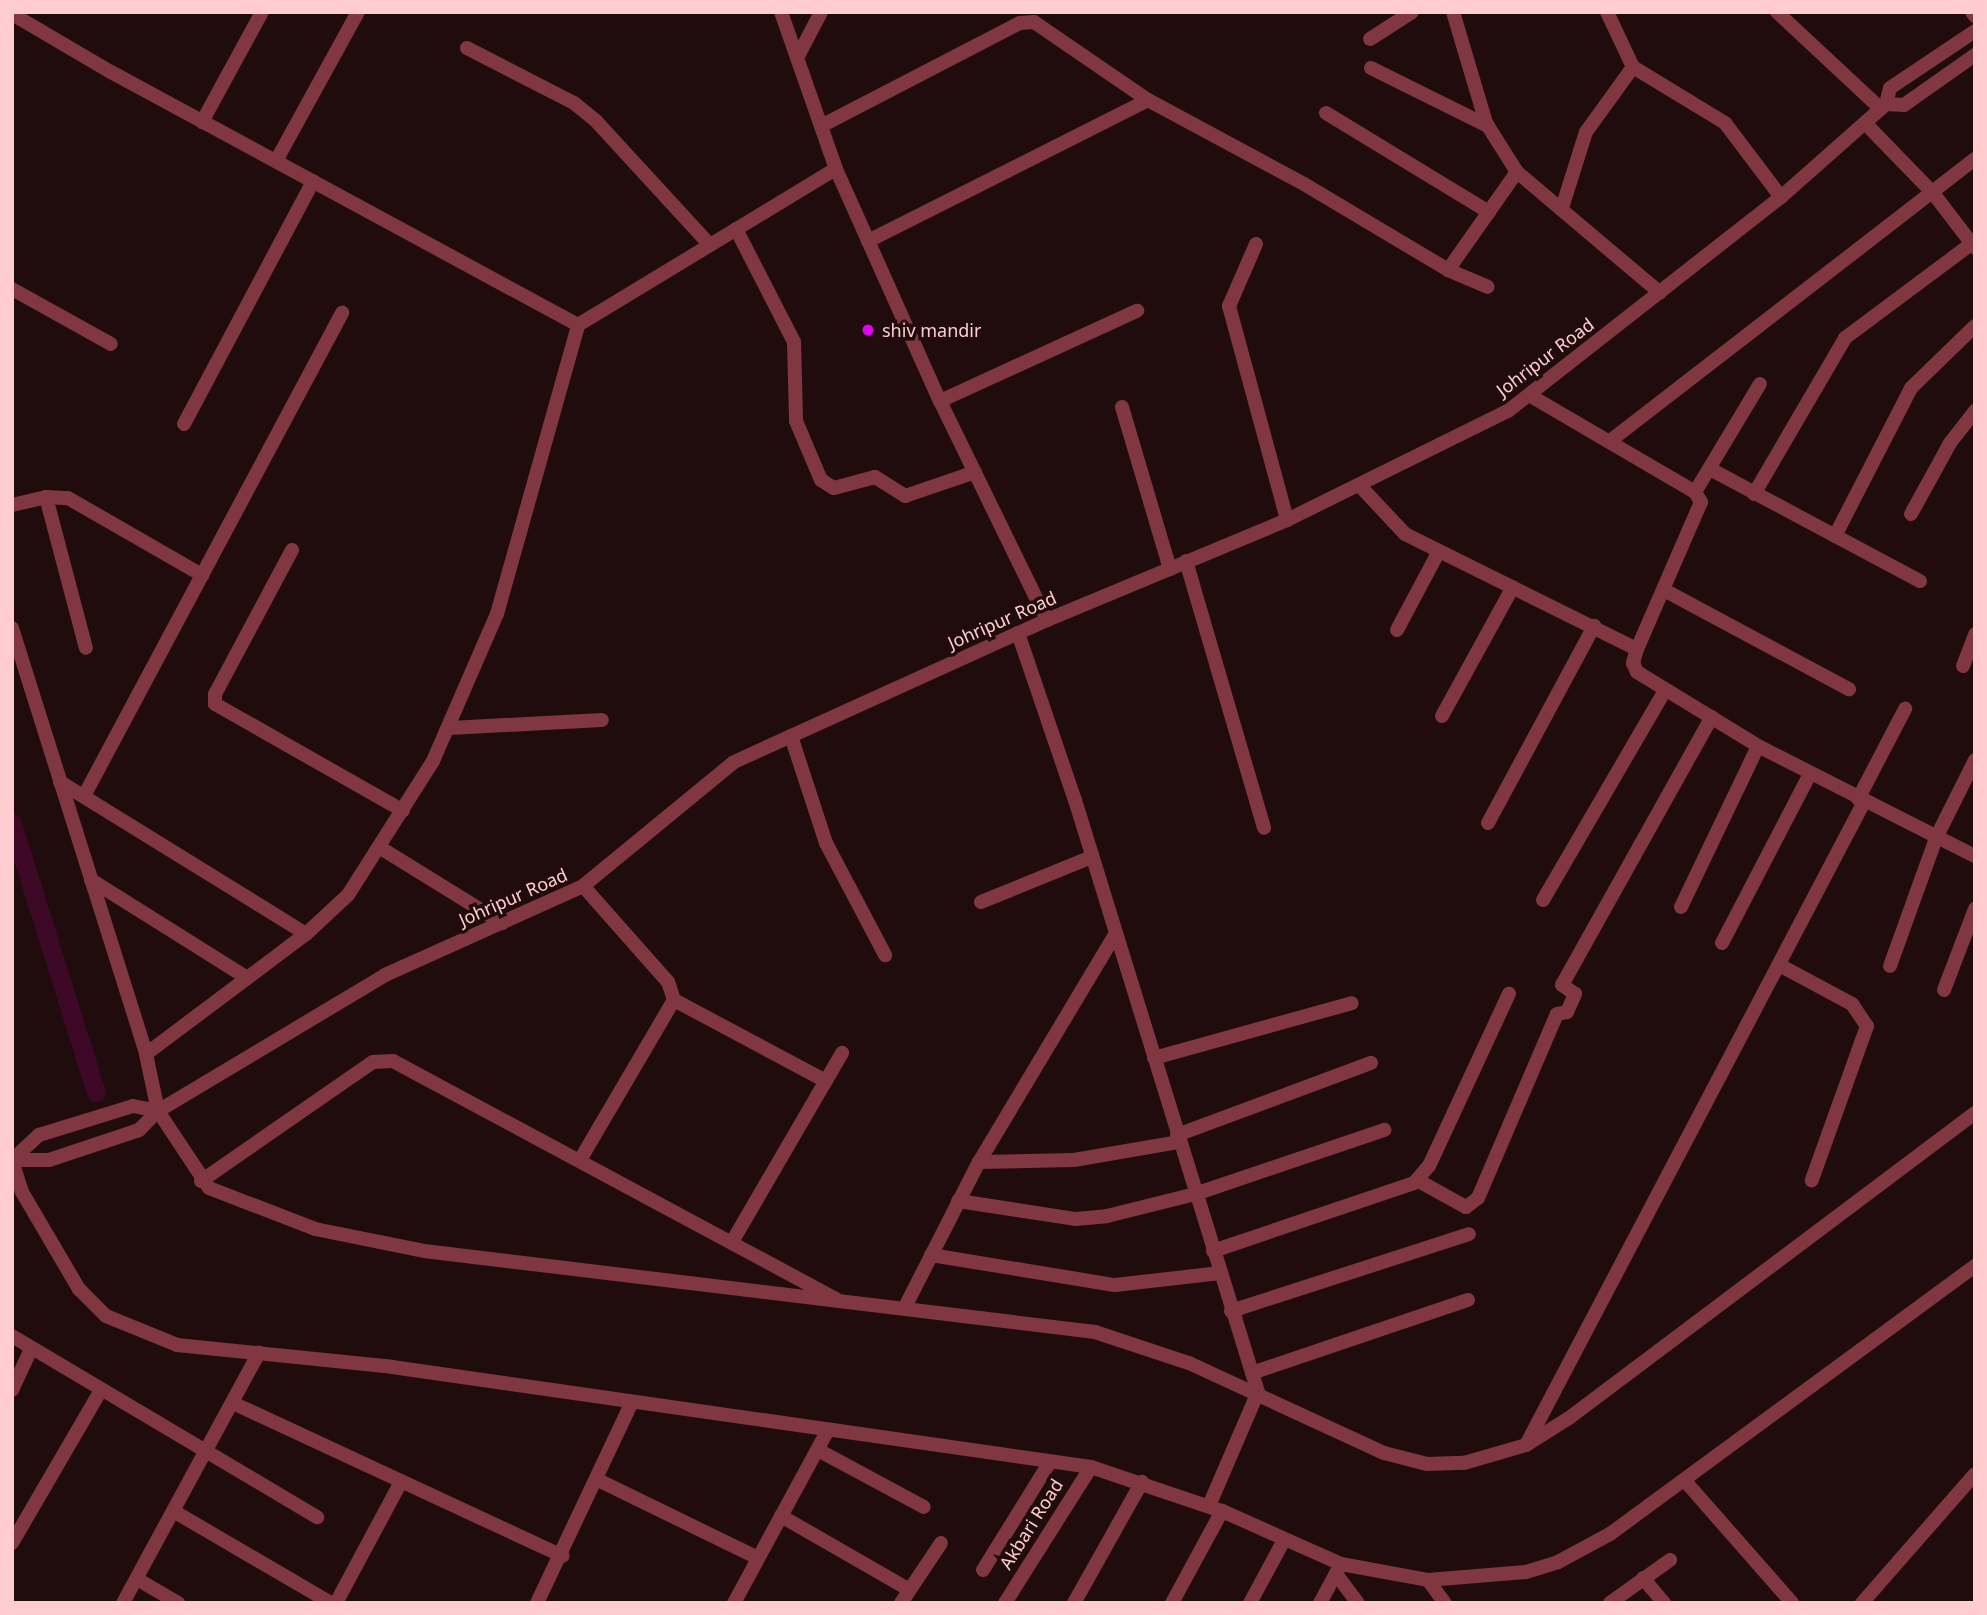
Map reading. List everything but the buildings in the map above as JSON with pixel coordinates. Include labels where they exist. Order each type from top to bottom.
[{"type":"street","points":[[202,122],[262,12]]},
{"type":"street","points":[[276,161],[358,12]]},
{"type":"street","points":[[781,12],[836,169],[940,401],[1047,620]]},
{"type":"street","points":[[797,58],[821,12]]},
{"type":"street","points":[[1370,39],[1412,12]]},
{"type":"street","points":[[1453,12],[1488,126],[1517,172],[1660,292]]},
{"type":"street","points":[[1607,12],[1633,67],[1725,123],[1782,197]]},
{"type":"street","points":[[1777,12],[1884,106],[1890,89],[1975,31]]},
{"type":"street","points":[[12,13],[202,122],[578,325]]},
{"type":"street","points":[[821,126],[1027,21],[1040,24],[1148,100],[1304,184],[1448,270],[1488,287]]},
{"type":"street","points":[[467,48],[584,111],[709,244]]},
{"type":"street","name":"Johripur Road","points":[[12,1160],[49,1160],[139,1130],[158,1111],[385,975],[583,886],[734,762],[1047,620],[1287,520],[1508,411],[1782,197],[1884,106],[1903,105],[1975,55]]},
{"type":"street","points":[[1562,208],[1586,132],[1633,67]]},
{"type":"street","points":[[1371,68],[1488,126]]},
{"type":"street","points":[[868,241],[1148,100]]},
{"type":"street","points":[[1326,113],[1489,212]]},
{"type":"street","points":[[1754,494],[1845,338],[1974,244],[1933,193],[1865,123]]},
{"type":"street","points":[[1609,441],[1975,159]]},
{"type":"street","points":[[146,1054],[306,934],[348,895],[403,811],[450,729],[497,614],[578,325],[836,169]]},
{"type":"street","points":[[1448,270],[1517,172]]},
{"type":"street","points":[[184,424],[313,181]]},
{"type":"street","points":[[736,229],[794,342],[796,421],[821,480],[834,488],[875,478],[905,495],[975,472]]},
{"type":"street","points":[[1256,244],[1229,306],[1287,520]]},
{"type":"street","points":[[12,289],[111,344]]},
{"type":"street","points":[[940,401],[1137,311]]},
{"type":"street","points":[[84,796],[342,313]]},
{"type":"street","points":[[1835,536],[1911,388],[1975,327]]},
{"type":"street","points":[[1695,492],[1760,384]]},
{"type":"street","points":[[1529,395],[1695,492],[1700,510],[1637,649],[1633,667],[1665,690],[1758,746],[1975,856]]},
{"type":"street","points":[[1122,407],[1171,569]]},
{"type":"street","points":[[1911,514],[1950,443],[1975,411]]},
{"type":"street","points":[[1710,469],[1920,581]]},
{"type":"street","points":[[1360,486],[1405,534],[1637,649]]},
{"type":"street","points":[[12,505],[46,497],[78,503],[202,575]]},
{"type":"street","points":[[46,497],[86,648]]},
{"type":"street","points":[[292,550],[215,694],[215,704],[403,811]]},
{"type":"street","points":[[1397,630],[1439,551]]},
{"type":"street","points":[[1186,561],[1264,828]]},
{"type":"street","points":[[1442,716],[1513,587]]},
{"type":"street","points":[[1664,590],[1849,689]]},
{"type":"street","points":[[1488,823],[1594,626]]},
{"type":"street","points":[[12,628],[146,1054],[158,1111],[201,1181],[219,1194],[278,1218],[353,1238],[424,1251],[905,1307],[1094,1332],[1142,1345],[1258,1392],[1384,1453],[1427,1464],[1464,1463],[1526,1445],[1569,1418],[1975,1113]]},
{"type":"street","points":[[1018,633],[1092,857],[1258,1392],[1220,1481],[1216,1509],[1172,1603]]},
{"type":"street","points":[[1963,666],[1975,634]]},
{"type":"street","points":[[1543,900],[1665,690]]},
{"type":"street","points":[[1526,1445],[1781,966],[1905,709]]},
{"type":"street","points":[[1417,1180],[1465,1207],[1478,1198],[1557,1014],[1567,1012],[1574,994],[1562,985],[1712,717]]},
{"type":"street","points":[[450,729],[602,720]]},
{"type":"street","points":[[791,736],[825,843],[886,955]]},
{"type":"street","points":[[1681,907],[1758,746]]},
{"type":"street","points":[[1890,965],[1936,838],[1975,760]]},
{"type":"street","points":[[1722,943],[1810,774]]},
{"type":"street","points":[[60,782],[306,934]]},
{"type":"street","points":[[379,847],[502,923]]},
{"type":"street","points":[[981,902],[1092,857]]},
{"type":"street","points":[[91,880],[247,978]]},
{"type":"street","points":[[583,886],[667,982],[674,1000],[826,1081]]},
{"type":"street","points":[[1944,989],[1975,909]]},
{"type":"street","points":[[905,1307],[979,1162],[1116,933]]},
{"type":"street","points":[[1781,966],[1852,1004],[1867,1026],[1812,1180]]},
{"type":"street","points":[[1213,1251],[1404,1189],[1417,1180],[1429,1166],[1508,994]]},
{"type":"street","points":[[580,1160],[674,1000]]},
{"type":"street","points":[[1154,1058],[1352,1003]]},
{"type":"street","points":[[732,1242],[842,1053]]},
{"type":"street","points":[[201,1181],[381,1059],[403,1065],[836,1299]]},
{"type":"street","points":[[979,1162],[1074,1160],[1178,1138],[1371,1063]]},
{"type":"street","points":[[158,1111],[133,1106],[39,1135],[12,1160],[22,1192],[60,1262],[106,1316],[177,1345],[259,1353],[632,1402],[827,1432],[1091,1467],[1216,1509],[1284,1540],[1338,1569],[1429,1580],[1526,1573],[1558,1562],[1610,1534],[1972,1274]]},
{"type":"street","points":[[958,1201],[1075,1219],[1107,1216],[1195,1194],[1384,1130]]},
{"type":"street","points":[[1231,1311],[1469,1234]]},
{"type":"street","points":[[931,1255],[1115,1285],[1220,1273]]},
{"type":"street","points":[[1252,1373],[1468,1300]]},
{"type":"street","points":[[12,1336],[317,1517]]},
{"type":"street","points":[[12,1390],[31,1349]]},
{"type":"street","points":[[123,1603],[207,1454],[259,1353]]},
{"type":"street","points":[[12,1543],[101,1390]]},
{"type":"street","points":[[537,1603],[562,1556],[632,1402]]},
{"type":"street","points":[[234,1404],[562,1556]]},
{"type":"street","points":[[734,1603],[827,1432]]},
{"type":"street","points":[[818,1450],[924,1507]]},
{"type":"street","points":[[983,1570],[1050,1462]]},
{"type":"street","name":"Akbari Road","points":[[1005,1603],[1091,1467]]},
{"type":"street","points":[[1862,1603],[1975,1474]]},
{"type":"street","points":[[596,1479],[758,1558]]},
{"type":"street","points":[[1685,1481],[1793,1603]]},
{"type":"street","points":[[175,1512],[333,1603],[401,1482]]},
{"type":"street","points":[[1074,1603],[1142,1482]]},
{"type":"street","points":[[781,1516],[908,1589]]},
{"type":"street","points":[[1250,1603],[1284,1540]]},
{"type":"street","points":[[901,1603],[941,1543]]},
{"type":"street","points":[[1610,1603],[1670,1560]]},
{"type":"street","points":[[1320,1603],[1338,1569]]},
{"type":"street","points":[[1338,1569],[1357,1603]]},
{"type":"street","points":[[1643,1578],[1664,1603]]},
{"type":"street","points":[[137,1579],[178,1603]]},
{"type":"street","points":[[1429,1580],[1445,1603]]},
{"type":"waterway","points":[[12,823],[96,1092]]},
{"type":"place","name":"shiv mandir","points":[[868,330]]}]
